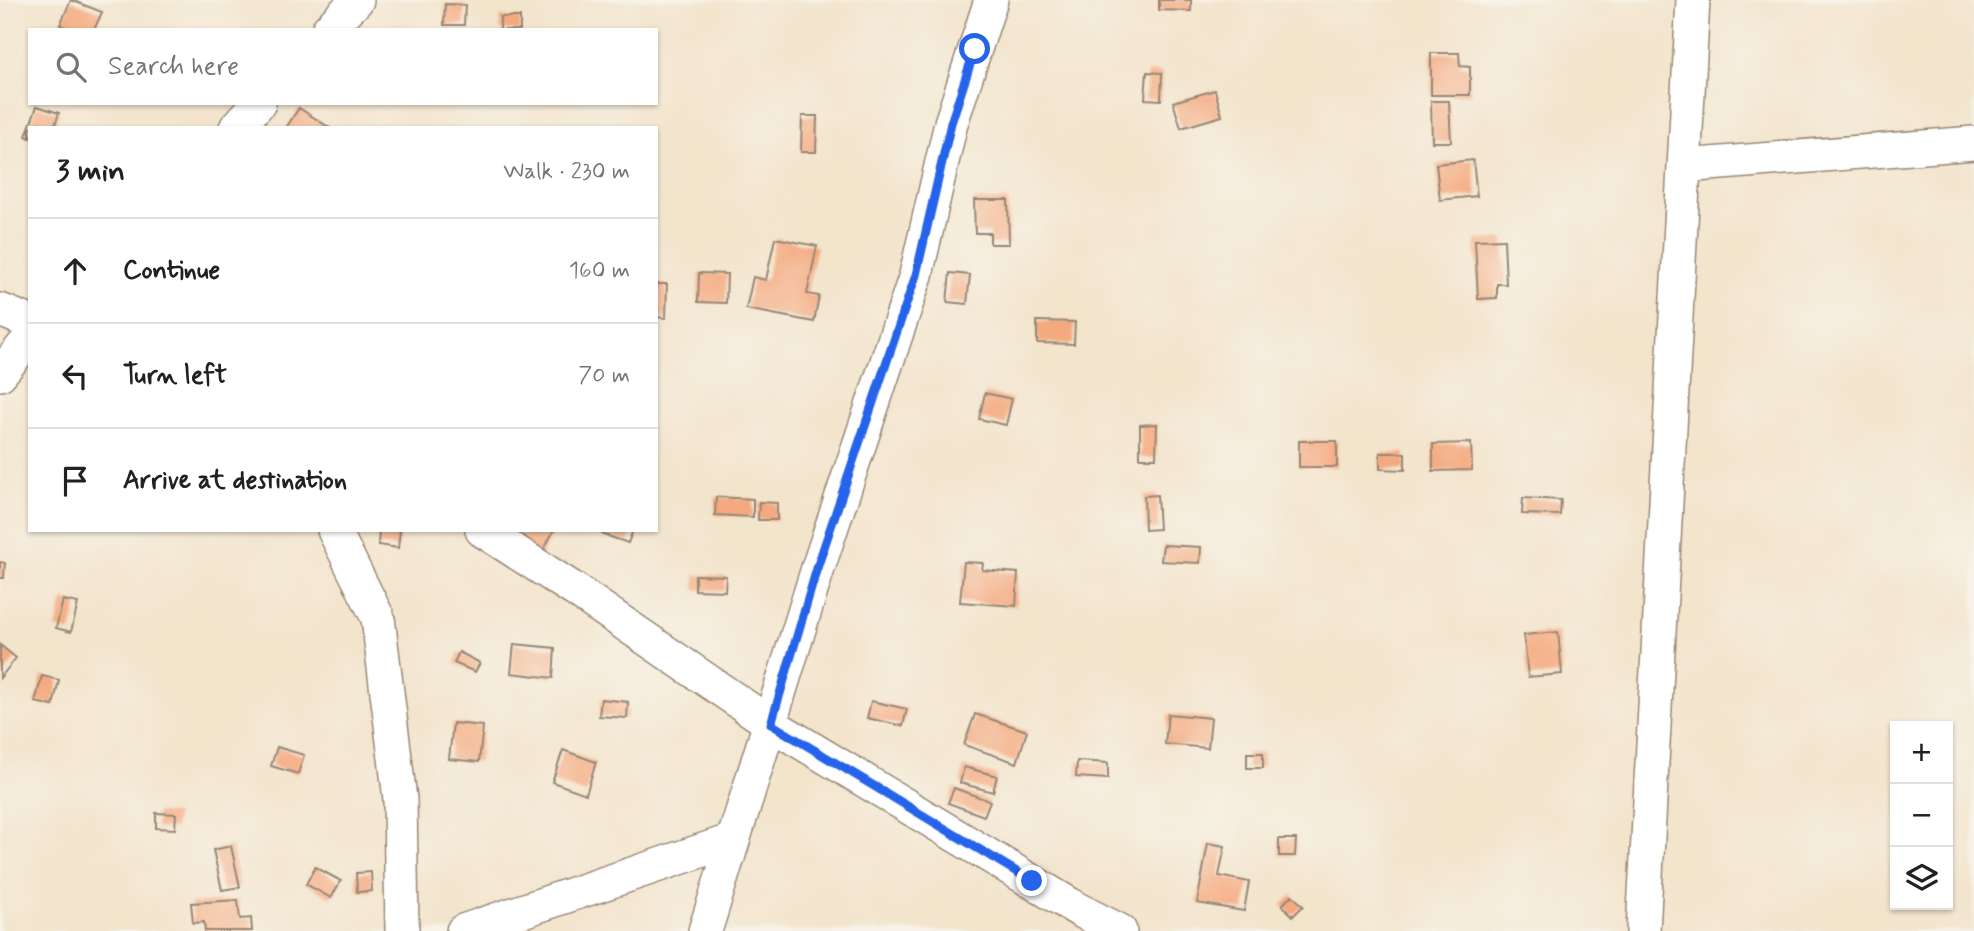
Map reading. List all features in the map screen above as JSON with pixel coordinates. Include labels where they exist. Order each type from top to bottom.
[{"type":"street","points":[[330,28],[358,0]]},
{"type":"street","points":[[705,931],[818,565],[916,275],[951,123],[991,0]]},
{"type":"street","points":[[1643,931],[1693,0]]},
{"type":"street","points":[[238,126],[257,105]]},
{"type":"street","points":[[1684,166],[1974,143]]},
{"type":"street","points":[[0,310],[28,321]]},
{"type":"street","points":[[0,374],[28,340]]},
{"type":"street","points":[[335,532],[378,618],[400,799],[402,931]]},
{"type":"street","points":[[485,532],[771,724],[1067,903],[1120,931]]},
{"type":"street","points":[[463,931],[733,840]]},
{"type":"building","points":[[71,0],[102,12],[95,28],[67,28],[60,25]]},
{"type":"building","points":[[1159,0],[1191,0],[1191,11],[1159,10]]},
{"type":"building","points":[[445,4],[465,5],[464,25],[444,25]]},
{"type":"building","points":[[500,17],[520,17],[520,28],[500,28]]},
{"type":"building","points":[[1431,53],[1459,53],[1460,66],[1470,67],[1470,95],[1431,95]]},
{"type":"building","points":[[1147,72],[1162,73],[1161,100],[1145,99]]},
{"type":"building","points":[[1215,90],[1222,116],[1181,128],[1173,102]]},
{"type":"building","points":[[1431,101],[1449,101],[1451,142],[1432,142]]},
{"type":"building","points":[[37,106],[59,113],[55,126],[30,126]]},
{"type":"building","points":[[299,108],[327,126],[287,126]]},
{"type":"building","points":[[802,116],[817,116],[816,152],[801,152]]},
{"type":"building","points":[[1473,160],[1477,196],[1440,200],[1436,164]]},
{"type":"building","points":[[974,200],[1008,200],[1009,244],[990,244],[990,233],[975,233]]},
{"type":"building","points":[[775,238],[817,246],[807,294],[819,296],[814,322],[746,309],[753,277],[766,280]]},
{"type":"building","points":[[1504,239],[1506,284],[1497,284],[1497,298],[1478,299],[1475,240]]},
{"type":"building","points":[[699,273],[727,274],[726,303],[698,302]]},
{"type":"building","points":[[950,273],[970,275],[967,304],[947,302]]},
{"type":"building","points":[[658,284],[667,284],[666,318],[658,317]]},
{"type":"building","points":[[1037,321],[1075,322],[1074,344],[1037,343]]},
{"type":"building","points":[[985,393],[1012,399],[1006,425],[979,419]]},
{"type":"building","points":[[1157,424],[1156,458],[1140,458],[1140,425]]},
{"type":"building","points":[[1299,441],[1337,441],[1337,467],[1299,467]]},
{"type":"building","points":[[1471,443],[1472,470],[1433,471],[1433,444]]},
{"type":"building","points":[[1380,453],[1405,453],[1405,470],[1380,469]]},
{"type":"building","points":[[1157,495],[1159,529],[1145,530],[1144,496]]},
{"type":"building","points":[[716,497],[753,499],[753,517],[715,515]]},
{"type":"building","points":[[1523,498],[1561,500],[1560,515],[1522,514]]},
{"type":"building","points":[[759,502],[777,503],[777,520],[758,520]]},
{"type":"building","points":[[379,532],[400,532],[398,548],[378,545]]},
{"type":"building","points":[[521,532],[553,532],[539,559],[514,546]]},
{"type":"building","points":[[602,532],[632,532],[628,543]]},
{"type":"building","points":[[1163,545],[1201,547],[1200,563],[1161,561]]},
{"type":"building","points":[[0,562],[5,563],[4,578],[0,578]]},
{"type":"building","points":[[964,562],[983,563],[982,570],[1018,573],[1016,606],[960,602]]},
{"type":"building","points":[[695,575],[726,576],[725,591],[695,590]]},
{"type":"building","points":[[63,600],[78,603],[71,632],[56,628]]},
{"type":"building","points":[[1558,632],[1562,674],[1528,677],[1524,635]]},
{"type":"building","points":[[514,644],[555,648],[553,678],[511,673]]},
{"type":"building","points":[[0,645],[16,658],[0,678]]},
{"type":"building","points":[[459,652],[480,663],[475,672],[454,663]]},
{"type":"building","points":[[42,676],[59,680],[53,706],[35,702]]},
{"type":"building","points":[[601,699],[628,702],[627,718],[599,716]]},
{"type":"building","points":[[871,701],[907,709],[903,726],[867,718]]},
{"type":"building","points":[[975,714],[1027,731],[1017,763],[964,745]]},
{"type":"building","points":[[1168,714],[1211,718],[1208,748],[1165,744]]},
{"type":"building","points":[[453,723],[483,726],[479,762],[449,759]]},
{"type":"building","points":[[277,747],[304,755],[298,774],[271,766]]},
{"type":"building","points":[[563,750],[596,762],[586,794],[552,782]]},
{"type":"building","points":[[1247,753],[1263,753],[1263,768],[1247,768]]},
{"type":"building","points":[[1077,761],[1108,763],[1108,779],[1076,777]]},
{"type":"building","points":[[964,767],[997,776],[993,792],[960,783]]},
{"type":"building","points":[[954,788],[990,801],[984,816],[948,803]]},
{"type":"building","points":[[156,813],[176,814],[175,829],[156,828]]},
{"type":"building","points":[[1279,839],[1296,839],[1295,856],[1279,856]]},
{"type":"building","points":[[1208,843],[1225,846],[1219,876],[1249,882],[1244,911],[1197,903]]},
{"type":"building","points":[[231,846],[240,887],[222,890],[213,850]]},
{"type":"building","points":[[315,867],[341,881],[331,898],[306,884]]},
{"type":"building","points":[[371,872],[372,891],[357,892],[356,873]]},
{"type":"building","points":[[1292,895],[1303,906],[1293,916],[1282,905]]},
{"type":"building","points":[[238,900],[240,919],[251,918],[252,931],[205,931],[204,922],[193,923],[191,903]]},
{"type":"route","points":[[975,49],[951,123],[916,275],[818,565],[771,724],[1032,881]]}]
